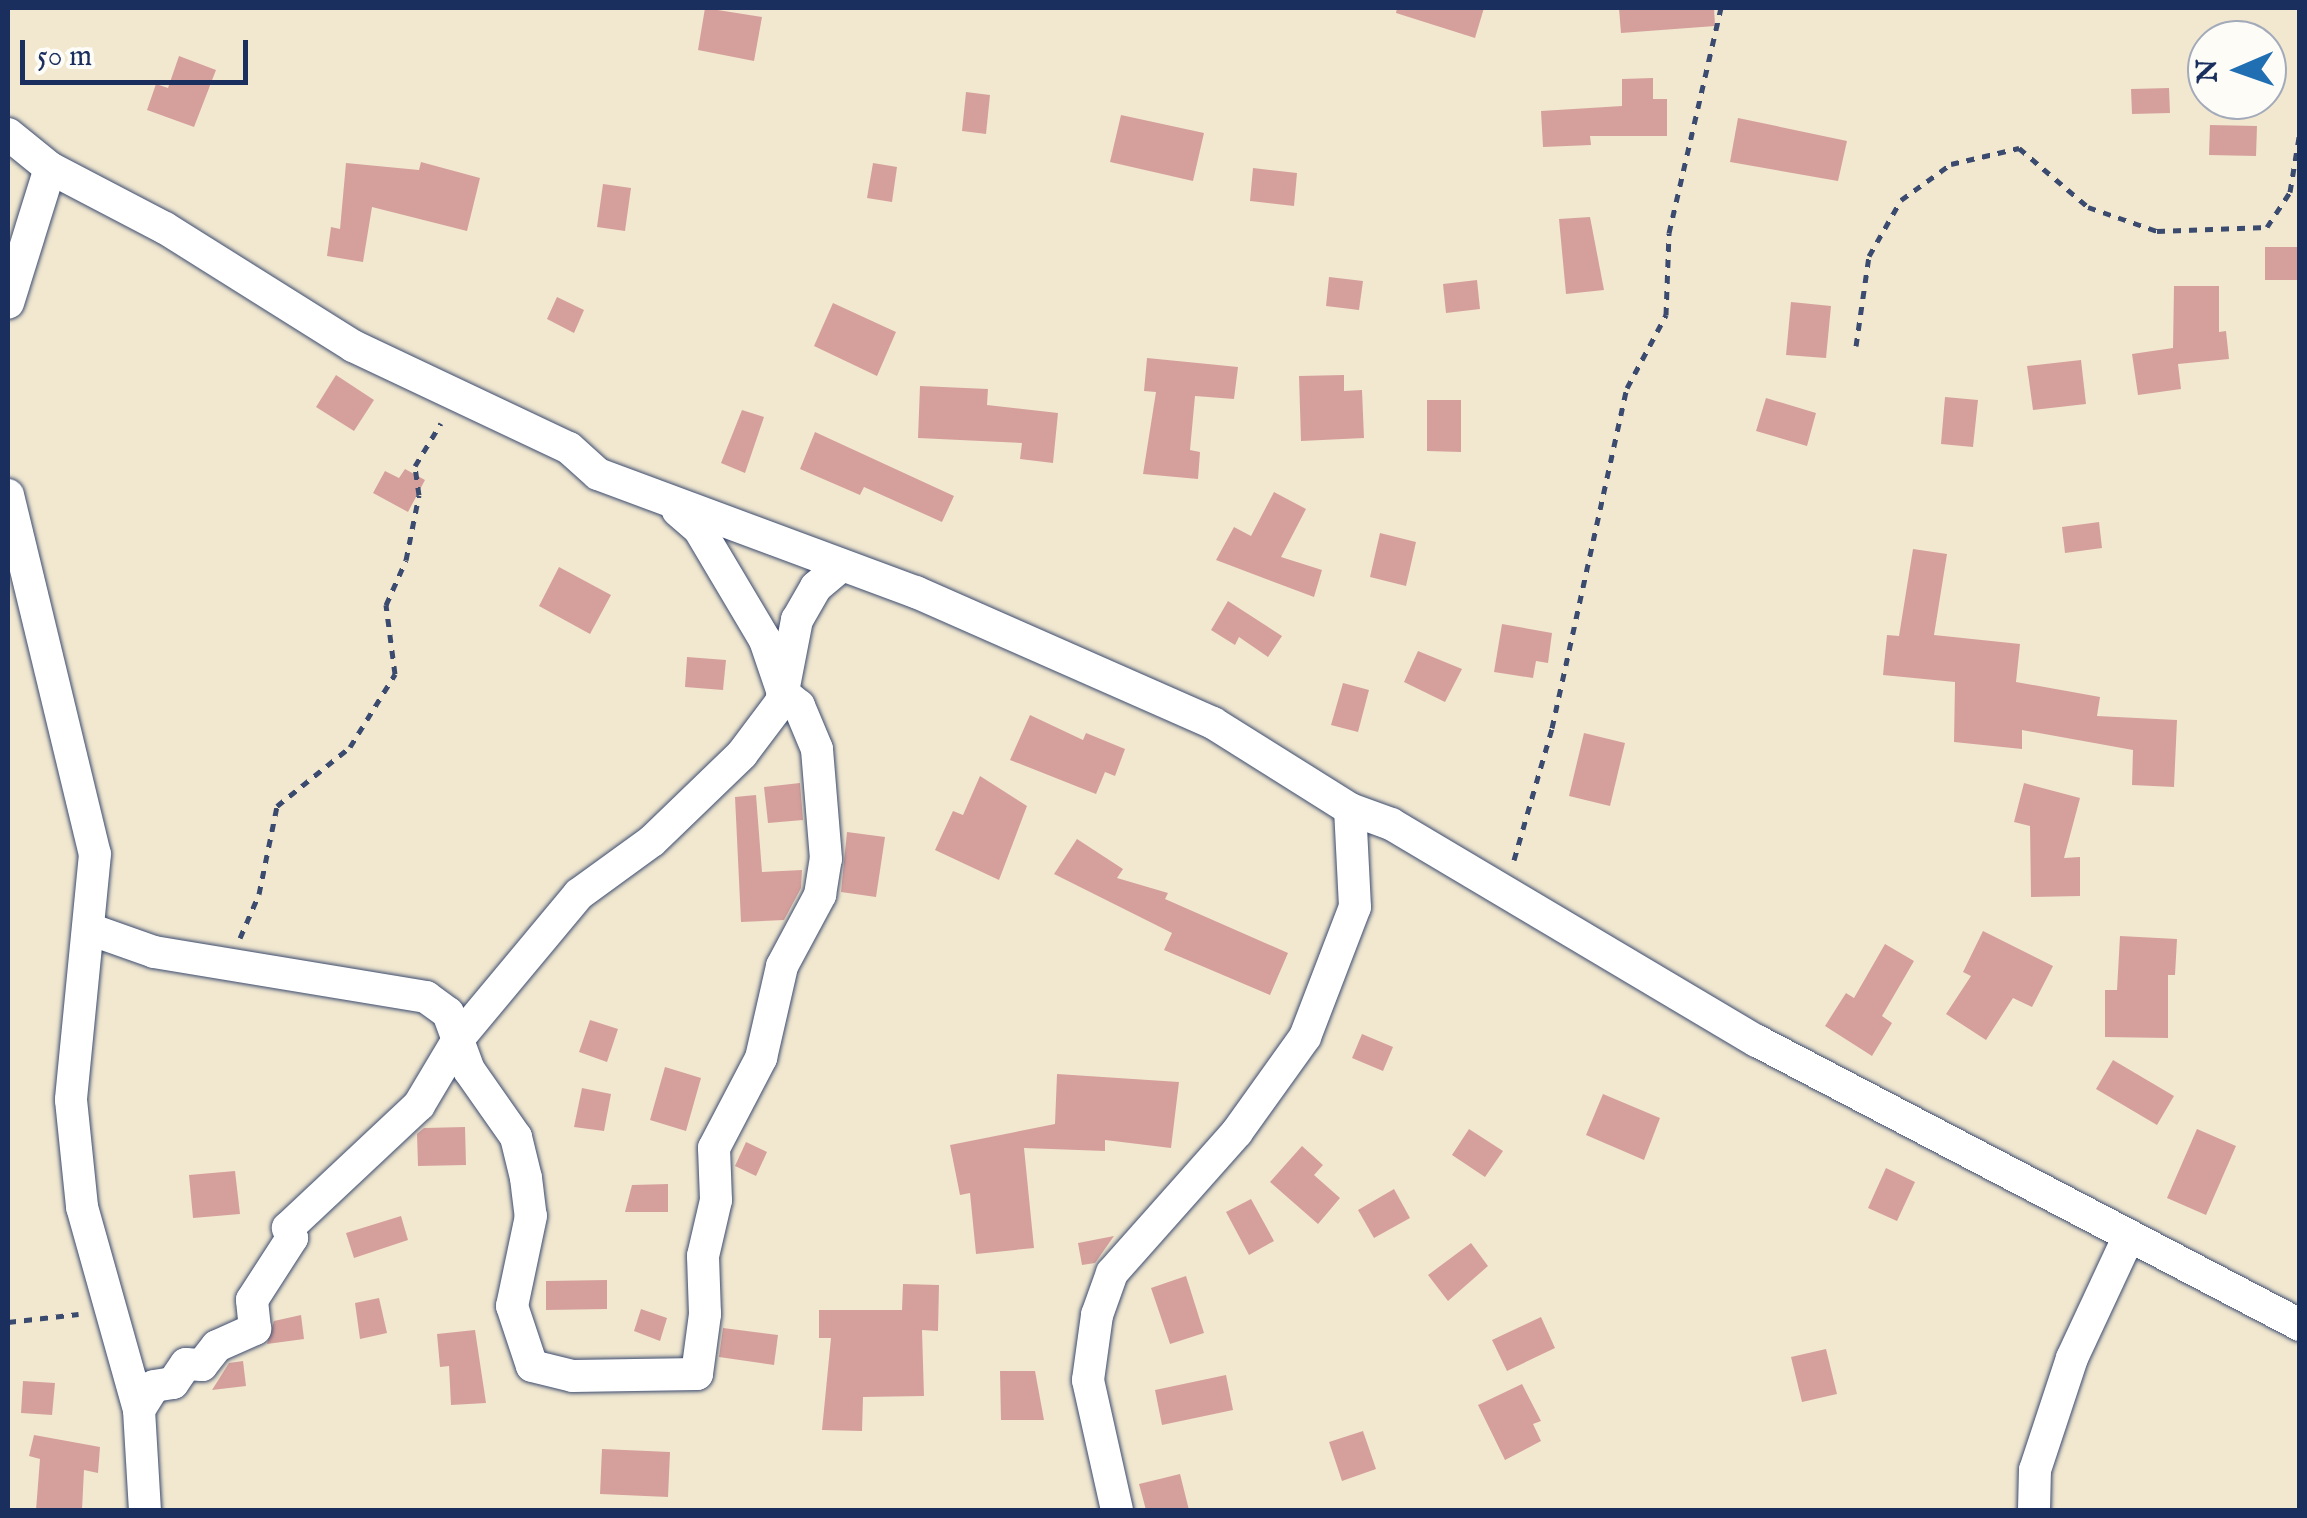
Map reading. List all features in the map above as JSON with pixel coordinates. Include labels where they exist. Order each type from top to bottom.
[{"type":"street","points":[[8,134],[50,168],[165,228],[353,346],[569,448],[598,474],[841,566],[1213,723],[1350,809],[1391,824],[1757,1041],[2300,1325]]},
{"type":"street","points":[[8,302],[50,168]]},
{"type":"street","points":[[8,495],[95,854],[92,930],[71,1100],[82,1207],[139,1410],[144,1510]]},
{"type":"street","points":[[92,930],[154,952],[426,997],[448,1013],[469,1070],[516,1138],[526,1178],[531,1216],[512,1306],[532,1366],[573,1376],[697,1374],[703,1364],[704,1256],[716,1200],[714,1148],[761,1058],[782,966],[820,894],[826,858],[817,749],[799,706],[783,693],[765,640],[708,544],[669,504]]},
{"type":"street","points":[[139,1410],[154,1386],[173,1383],[186,1364],[202,1365],[217,1346],[255,1329],[252,1300],[292,1238],[288,1228],[419,1106],[459,1038],[579,894],[652,841],[742,754],[783,693],[797,620],[816,587],[841,566]]},
{"type":"street","points":[[1117,1510],[1088,1380],[1097,1314],[1112,1274],[1237,1132],[1305,1037],[1356,907],[1350,809]]},
{"type":"street","points":[[2034,1510],[2035,1470],[2072,1358],[2128,1236]]},
{"type":"path","points":[[1504,892],[1552,728],[1627,388],[1666,315],[1670,233],[1721,8]]},
{"type":"path","points":[[1856,346],[1869,256],[1901,200],[1952,164],[2019,148],[2088,207],[2157,231],[2267,228],[2290,192],[2300,131]]},
{"type":"path","points":[[235,966],[277,806],[350,747],[395,674],[386,605],[406,560],[418,495],[414,466],[440,425],[448,391]]},
{"type":"path","points":[[8,1322],[98,1313],[115,1319]]},
{"type":"building","points":[[705,8],[762,17],[754,61],[698,50]]},
{"type":"building","points":[[1397,8],[1484,8],[1475,38],[1396,13]]},
{"type":"building","points":[[1619,8],[1714,8],[1715,26],[1621,33]]},
{"type":"building","points":[[179,56],[216,70],[194,127],[147,110],[156,84],[168,88]]},
{"type":"building","points":[[1653,78],[1653,99],[1667,99],[1667,136],[1590,136],[1591,145],[1543,147],[1541,111],[1622,106],[1622,79]]},
{"type":"building","points":[[2169,88],[2170,113],[2132,114],[2131,89]]},
{"type":"building","points":[[966,92],[990,95],[986,134],[962,131]]},
{"type":"building","points":[[1121,115],[1204,133],[1193,181],[1110,162]]},
{"type":"building","points":[[1738,118],[1847,141],[1838,181],[1730,162]]},
{"type":"building","points":[[2210,125],[2257,126],[2256,156],[2209,155]]},
{"type":"building","points":[[421,162],[480,178],[467,231],[372,207],[363,262],[327,256],[331,227],[340,229],[346,163],[419,170]]},
{"type":"building","points":[[873,163],[897,167],[892,202],[867,198]]},
{"type":"building","points":[[1253,168],[1297,173],[1294,206],[1250,201]]},
{"type":"building","points":[[603,184],[631,188],[625,231],[597,227]]},
{"type":"building","points":[[1590,217],[1604,290],[1566,294],[1559,219]]},
{"type":"building","points":[[2265,247],[2299,247],[2299,280],[2265,280]]},
{"type":"building","points":[[1329,277],[1363,281],[1359,310],[1326,306]]},
{"type":"building","points":[[1477,280],[1480,309],[1446,313],[1443,284]]},
{"type":"building","points":[[2174,286],[2219,286],[2219,332],[2226,331],[2229,359],[2178,364],[2181,389],[2138,395],[2132,354],[2173,348]]},
{"type":"building","points":[[557,297],[584,310],[574,333],[547,319]]},
{"type":"building","points":[[1791,302],[1831,306],[1826,358],[1786,355]]},
{"type":"building","points":[[833,303],[896,332],[877,376],[814,346]]},
{"type":"building","points":[[1147,358],[1238,367],[1234,399],[1195,396],[1190,450],[1200,452],[1198,479],[1143,474],[1156,392],[1144,391]]},
{"type":"building","points":[[2081,360],[2086,404],[2033,410],[2027,366]]},
{"type":"building","points":[[336,375],[374,400],[354,431],[316,407]]},
{"type":"building","points":[[1344,375],[1344,391],[1362,390],[1364,438],[1301,441],[1299,376]]},
{"type":"building","points":[[920,386],[988,389],[987,405],[1058,413],[1053,463],[1020,459],[1022,443],[918,438]]},
{"type":"building","points":[[1945,397],[1978,400],[1973,447],[1941,444]]},
{"type":"building","points":[[1766,398],[1816,413],[1807,446],[1756,431]]},
{"type":"building","points":[[1427,400],[1461,400],[1461,452],[1427,451]]},
{"type":"building","points":[[742,410],[764,417],[745,473],[721,463]]},
{"type":"building","points":[[815,432],[954,496],[942,522],[864,487],[860,495],[800,469]]},
{"type":"building","points":[[405,469],[425,480],[408,512],[373,493],[385,471],[399,478]]},
{"type":"building","points":[[1274,492],[1306,509],[1281,557],[1322,570],[1314,597],[1216,560],[1234,527],[1251,536]]},
{"type":"building","points":[[2099,522],[2102,548],[2065,553],[2062,527]]},
{"type":"building","points":[[1380,533],[1416,542],[1406,586],[1370,577]]},
{"type":"building","points":[[1913,549],[1947,554],[1934,635],[2020,644],[2016,682],[2100,697],[2097,716],[2177,720],[2174,787],[2132,785],[2133,750],[2022,730],[2022,749],[1954,742],[1955,682],[1883,675],[1887,635],[1899,636]]},
{"type":"building","points":[[559,567],[611,595],[590,634],[539,606]]},
{"type":"building","points":[[1228,601],[1282,636],[1268,657],[1239,637],[1235,645],[1211,630]]},
{"type":"building","points":[[1502,624],[1552,633],[1548,663],[1536,661],[1533,678],[1494,672]]},
{"type":"building","points":[[1418,651],[1462,669],[1445,702],[1404,682]]},
{"type":"building","points":[[687,657],[726,660],[723,690],[685,687]]},
{"type":"building","points":[[1343,683],[1369,690],[1358,732],[1331,725]]},
{"type":"building","points":[[1030,715],[1083,740],[1086,733],[1125,749],[1115,776],[1105,772],[1096,794],[1010,760]]},
{"type":"building","points":[[1584,733],[1625,743],[1610,806],[1569,796]]},
{"type":"building","points":[[980,776],[1027,806],[999,880],[935,850],[953,811],[963,815]]},
{"type":"building","points":[[800,783],[803,820],[768,823],[764,787]]},
{"type":"building","points":[[2024,783],[2080,798],[2064,858],[2080,857],[2080,896],[2031,897],[2030,826],[2014,822]]},
{"type":"building","points":[[756,795],[762,872],[802,870],[801,888],[784,920],[741,922],[735,797]]},
{"type":"building","points":[[847,832],[885,837],[876,897],[841,892]]},
{"type":"building","points":[[1077,839],[1123,869],[1117,878],[1168,893],[1165,899],[1288,953],[1270,995],[1164,950],[1172,933],[1054,874]]},
{"type":"building","points":[[1983,931],[2053,966],[2032,1007],[2013,998],[1986,1040],[1946,1014],[1971,976],[1963,972]]},
{"type":"building","points":[[2120,936],[2177,939],[2175,975],[2168,975],[2168,1038],[2105,1037],[2105,990],[2117,990]]},
{"type":"building","points":[[1885,944],[1914,961],[1882,1016],[1892,1023],[1872,1056],[1825,1026],[1846,993],[1854,998]]},
{"type":"building","points":[[590,1020],[618,1029],[607,1062],[579,1052]]},
{"type":"building","points":[[1362,1034],[1393,1047],[1383,1071],[1352,1058]]},
{"type":"building","points":[[2113,1060],[2174,1096],[2157,1125],[2096,1089]]},
{"type":"building","points":[[665,1067],[701,1078],[686,1131],[650,1120]]},
{"type":"building","points":[[1057,1074],[1179,1082],[1171,1148],[1105,1140],[1105,1151],[1024,1148],[1034,1248],[976,1254],[970,1193],[960,1195],[950,1145],[1055,1124]]},
{"type":"building","points":[[582,1088],[611,1094],[604,1131],[574,1127]]},
{"type":"building","points":[[1603,1094],[1660,1118],[1644,1160],[1586,1135]]},
{"type":"building","points":[[465,1127],[466,1165],[418,1166],[417,1134],[424,1128]]},
{"type":"building","points":[[1469,1129],[1503,1151],[1485,1177],[1452,1155]]},
{"type":"building","points":[[2197,1129],[2236,1146],[2206,1215],[2167,1198]]},
{"type":"building","points":[[746,1142],[767,1152],[756,1176],[735,1166]]},
{"type":"building","points":[[1302,1146],[1323,1165],[1314,1175],[1340,1198],[1318,1224],[1270,1182]]},
{"type":"building","points":[[1886,1168],[1915,1182],[1897,1221],[1868,1208]]},
{"type":"building","points":[[235,1171],[240,1214],[193,1218],[189,1175]]},
{"type":"building","points":[[668,1184],[668,1212],[625,1212],[632,1185]]},
{"type":"building","points":[[1394,1189],[1410,1218],[1374,1238],[1358,1210]]},
{"type":"building","points":[[1251,1199],[1274,1241],[1249,1255],[1226,1212]]},
{"type":"building","points":[[401,1216],[408,1240],[354,1258],[346,1233]]},
{"type":"building","points":[[1114,1236],[1095,1263],[1082,1265],[1078,1243]]},
{"type":"building","points":[[1471,1243],[1488,1266],[1448,1301],[1428,1275]]},
{"type":"building","points":[[1186,1276],[1204,1333],[1170,1344],[1151,1288]]},
{"type":"building","points":[[607,1280],[607,1309],[546,1310],[546,1281]]},
{"type":"building","points":[[903,1284],[939,1285],[938,1331],[922,1330],[924,1396],[863,1397],[862,1431],[822,1430],[831,1338],[819,1338],[819,1310],[902,1310]]},
{"type":"building","points":[[379,1298],[387,1333],[360,1339],[355,1303]]},
{"type":"building","points":[[641,1309],[667,1318],[660,1341],[634,1331]]},
{"type":"building","points":[[301,1315],[304,1339],[267,1344],[274,1321]]},
{"type":"building","points":[[1541,1317],[1555,1348],[1507,1371],[1492,1340]]},
{"type":"building","points":[[723,1328],[778,1335],[774,1365],[719,1357]]},
{"type":"building","points":[[475,1330],[486,1403],[451,1405],[449,1366],[440,1367],[437,1334]]},
{"type":"building","points":[[1826,1349],[1837,1394],[1802,1402],[1791,1357]]},
{"type":"building","points":[[243,1361],[246,1386],[212,1390],[229,1363]]},
{"type":"building","points":[[1000,1371],[1035,1371],[1044,1420],[1001,1420]]},
{"type":"building","points":[[1226,1375],[1233,1410],[1162,1425],[1155,1390]]},
{"type":"building","points":[[23,1381],[55,1383],[52,1415],[21,1413]]},
{"type":"building","points":[[1522,1384],[1541,1421],[1533,1424],[1541,1441],[1505,1460],[1478,1405]]},
{"type":"building","points":[[1363,1431],[1376,1469],[1342,1481],[1329,1442]]},
{"type":"building","points":[[34,1435],[100,1447],[98,1473],[84,1470],[82,1510],[36,1510],[40,1459],[29,1456]]},
{"type":"building","points":[[602,1449],[670,1452],[668,1497],[600,1494]]},
{"type":"building","points":[[1180,1474],[1189,1510],[1146,1510],[1139,1484]]}]
